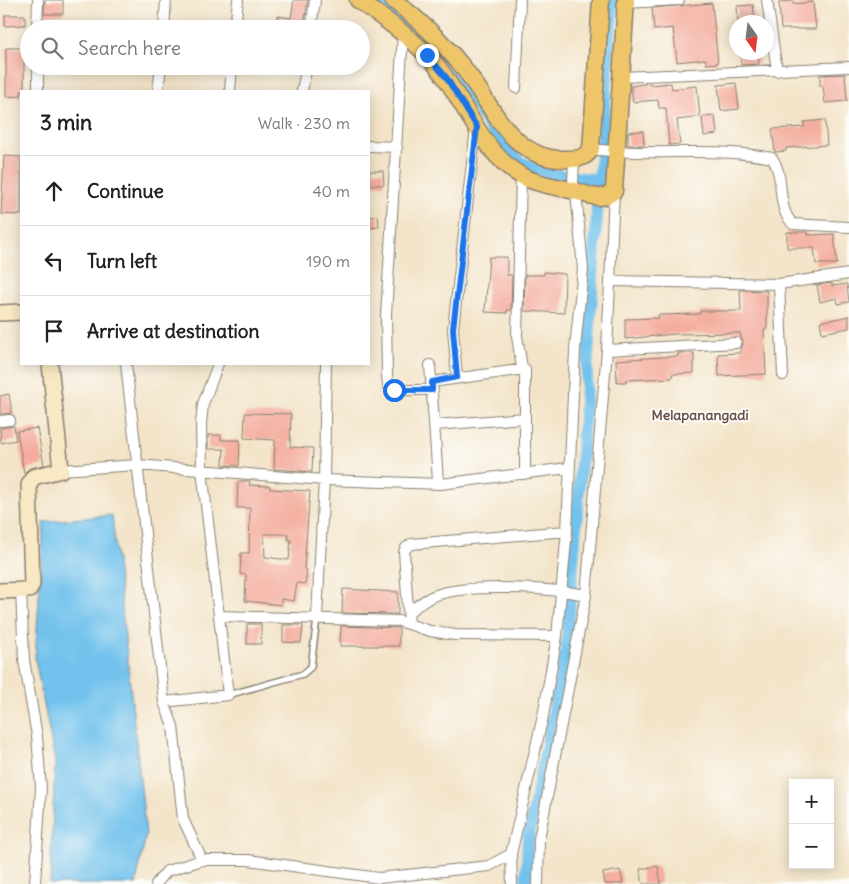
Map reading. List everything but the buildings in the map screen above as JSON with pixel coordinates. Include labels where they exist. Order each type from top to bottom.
[{"type":"main road","points":[[358,0],[403,33],[427,55],[446,77],[498,157],[521,176],[574,177]]},
{"type":"main road","points":[[393,0],[429,29],[463,68],[506,131],[529,150],[559,160],[574,177],[604,195]]},
{"type":"main road","points":[[601,0],[604,195]]},
{"type":"main road","points":[[603,150],[622,77],[626,2]]},
{"type":"main road","points":[[574,177],[587,156],[603,150]]},
{"type":"main road","points":[[0,313],[20,312]]},
{"type":"main road","points":[[0,591],[29,590],[32,584],[29,485],[33,477],[61,470],[50,365]]},
{"type":"street","points":[[37,20],[38,0]]},
{"type":"street","points":[[165,20],[166,0]]},
{"type":"street","points":[[236,20],[238,0]]},
{"type":"street","points":[[312,20],[315,0]]},
{"type":"street","points":[[516,88],[520,0]]},
{"type":"street","points":[[626,2],[679,0]]},
{"type":"street","points":[[767,0],[777,71]]},
{"type":"street","points":[[403,33],[386,315],[386,376],[388,385],[394,390],[432,386],[457,377],[522,368]]},
{"type":"street","points":[[622,77],[849,67]]},
{"type":"street","points":[[38,75],[38,90]]},
{"type":"street","points":[[158,90],[160,75]]},
{"type":"street","points":[[230,90],[231,75]]},
{"type":"street","points":[[302,90],[305,75]]},
{"type":"street","points":[[457,377],[453,329],[477,127]]},
{"type":"street","points":[[370,146],[397,148]]},
{"type":"street","points":[[603,150],[748,153],[772,158],[778,166],[784,213],[793,224],[849,227]]},
{"type":"street","points":[[521,176],[517,336],[522,368],[525,370],[525,474]]},
{"type":"street","points":[[512,884],[511,854],[543,716],[557,636],[562,591],[567,531],[568,468],[575,349],[583,269],[574,177]]},
{"type":"street","points":[[538,884],[539,839],[584,594],[607,350],[610,281],[604,195]]},
{"type":"street","points":[[610,281],[779,284],[849,274]]},
{"type":"street","points":[[779,284],[783,375]]},
{"type":"street","points":[[607,350],[736,343]]},
{"type":"street","points":[[126,365],[164,702],[173,726],[183,819],[202,860]]},
{"type":"street","points":[[164,702],[228,695],[202,470],[203,404],[218,365]]},
{"type":"street","points":[[317,617],[324,480],[326,365]]},
{"type":"street","points":[[430,365],[437,479],[441,484]]},
{"type":"street","points":[[435,425],[525,418]]},
{"type":"street","points":[[61,470],[137,465],[324,480],[441,484],[568,468]]},
{"type":"street","points":[[409,624],[404,552],[412,544],[567,531]]},
{"type":"street","points":[[409,612],[438,594],[462,589],[562,591],[584,594]]},
{"type":"street","points":[[21,591],[24,660],[37,736],[41,788],[35,884]]},
{"type":"street","points":[[219,616],[317,617],[409,624],[430,631],[455,635],[557,636]]},
{"type":"street","points":[[156,884],[167,871],[202,860],[248,860],[379,878],[489,866],[511,854]]},
{"type":"lane","points":[[228,695],[303,674],[311,666],[317,617]]},
{"type":"water","points":[[112,515],[146,835],[136,884],[50,884],[55,761],[35,659],[44,522]]},
{"type":"waterway","points":[[375,0],[432,42],[455,72],[495,135],[520,162],[550,174],[599,180]]},
{"type":"waterway","points":[[526,884],[528,839],[566,650],[582,451],[599,180],[613,0]]},
{"type":"district","name":"Melapanangadi","points":[[700,415]]},
{"type":"route","points":[[394,390],[432,390],[432,382],[457,377],[453,329],[477,127],[446,77],[427,55]]}]
